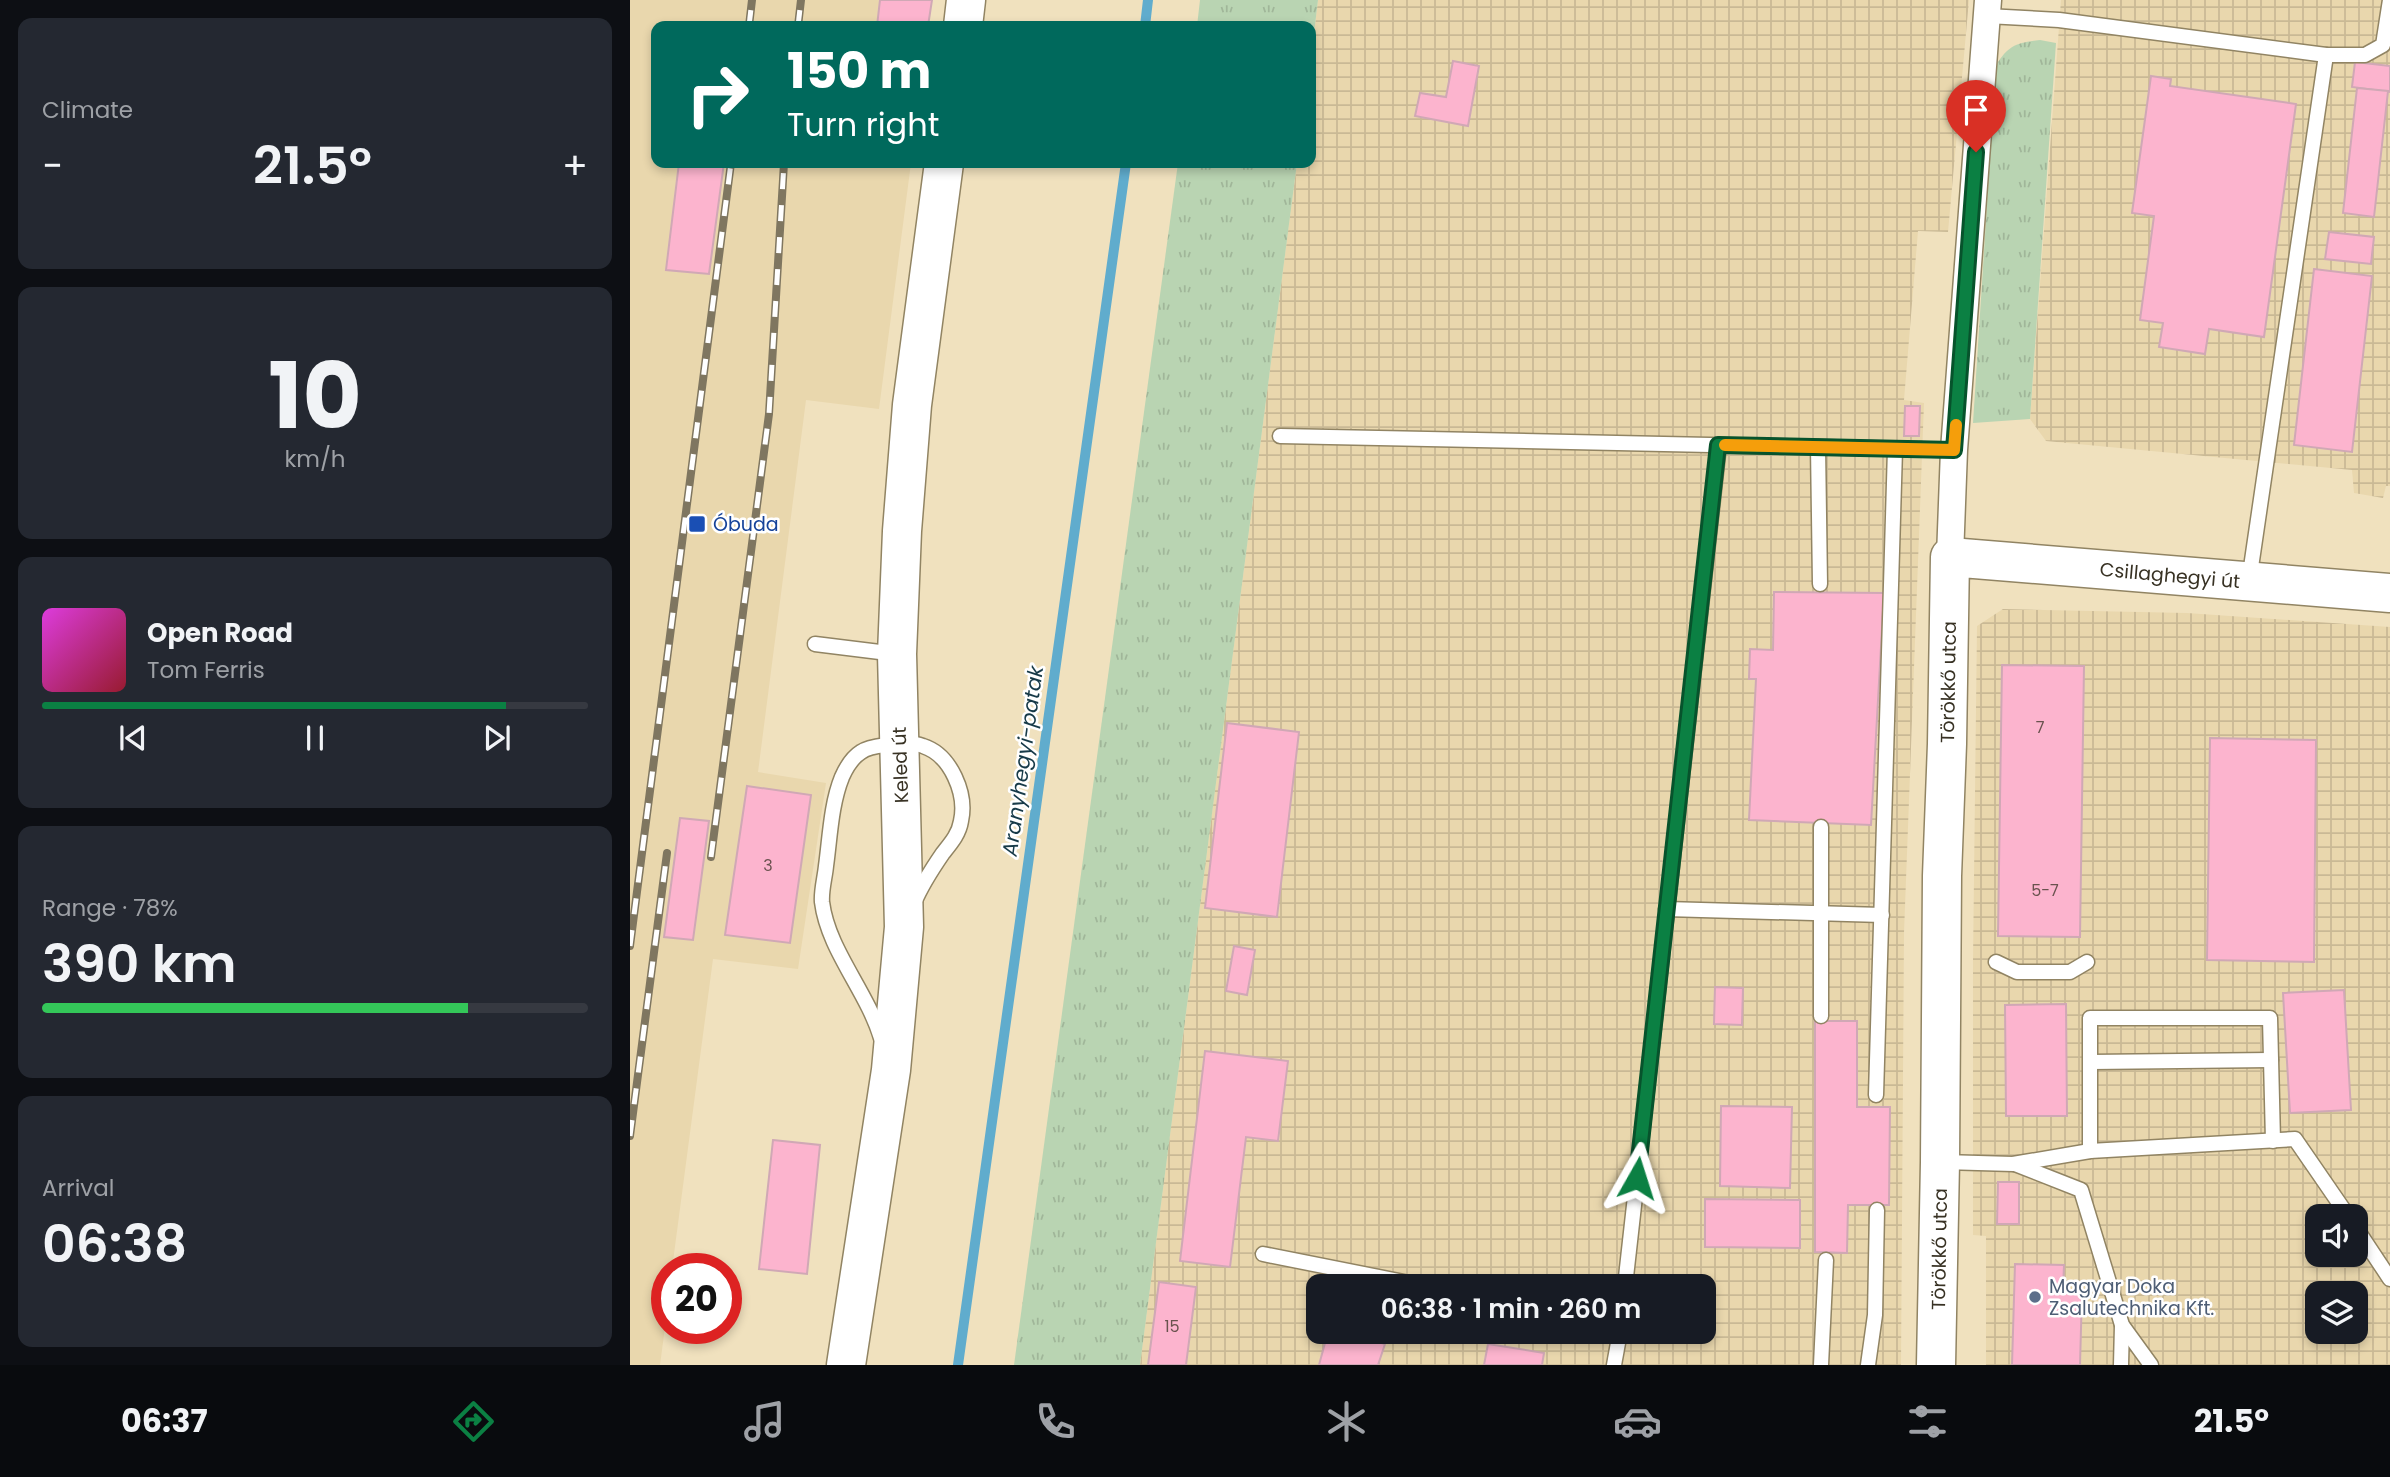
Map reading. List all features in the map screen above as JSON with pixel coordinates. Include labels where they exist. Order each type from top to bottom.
[{"type":"street","points":[[963,21],[966,0]]},
{"type":"street","name":"Törökkő utca","points":[[1937,1365],[1942,876],[1950,557],[1954,450],[1987,8]]},
{"type":"street","name":"Keled út","points":[[846,1365],[891,1070],[904,927],[897,654],[902,531],[910,430],[943,168]]},
{"type":"street","name":"Csillaghegyi út","points":[[1950,557],[2390,593]]},
{"type":"lane","points":[[1987,8],[2326,55],[2365,55],[2383,45],[2390,0]]},
{"type":"lane","points":[[2248,582],[2326,55]]},
{"type":"lane","points":[[1280,436],[1954,450]]},
{"type":"lane","points":[[1626,1274],[1718,445]]},
{"type":"lane","points":[[1818,447],[1820,584]]},
{"type":"lane","points":[[1877,1095],[1895,449]]},
{"type":"lane","points":[[815,644],[897,654]]},
{"type":"lane","points":[[891,1070],[875,1017],[830,933],[822,900],[833,811],[842,777],[853,758],[863,750],[899,743],[924,746],[934,753],[948,766],[957,780],[962,800],[962,820],[955,838],[919,892],[904,927]]},
{"type":"lane","points":[[1821,827],[1821,1016]]},
{"type":"lane","points":[[1666,909],[1882,915]]},
{"type":"lane","points":[[1996,962],[2017,972],[2070,972],[2087,961]]},
{"type":"lane","points":[[2091,1151],[2091,1018],[2270,1018],[2273,1141]]},
{"type":"lane","points":[[2091,1062],[2271,1060]]},
{"type":"lane","points":[[1940,1162],[2013,1164],[2091,1151],[2295,1139],[2339,1204]]},
{"type":"lane","points":[[2013,1164],[2081,1190],[2122,1325],[2121,1365]]},
{"type":"lane","points":[[1868,1365],[1875,1315],[1877,1210]]},
{"type":"lane","points":[[2368,1241],[2385,1260],[2390,1279]]},
{"type":"lane","points":[[1263,1254],[1364,1274]]},
{"type":"lane","points":[[1821,1365],[1826,1260]]},
{"type":"lane","points":[[2122,1325],[2151,1365]]},
{"type":"lane","points":[[1614,1365],[1618,1344]]},
{"type":"shaded area","points":[[630,0],[932,0],[930,21],[651,21],[651,168],[910,168],[879,409],[806,400],[758,772],[826,783],[798,969],[713,959],[674,1253],[651,1253],[651,1344],[663,1344],[660,1365],[630,1365]]},
{"type":"shaded area","points":[[1318,0],[1969,0],[1948,232],[1918,231],[1904,400],[1924,403],[1904,933],[1901,1365],[1140,1365],[1296,168],[1316,168],[1316,21]]},
{"type":"shaded area","points":[[2061,0],[2390,0],[2390,486],[2386,486],[2383,498],[2354,493],[2352,470],[2046,441],[2030,419]]},
{"type":"shaded area","points":[[2003,609],[2187,613],[2390,627],[2390,1365],[1986,1365],[1986,1236],[1973,1235],[1977,626]]},
{"type":"green space","points":[[1200,0],[1318,0],[1316,21],[1198,21]]},
{"type":"green space","points":[[2040,40],[2056,43],[2030,419],[1973,423],[1996,65],[2014,46]]},
{"type":"green space","points":[[1177,168],[1296,168],[1140,1365],[1014,1365]]},
{"type":"building","points":[[880,0],[932,0],[929,21],[878,21]]},
{"type":"building","points":[[1453,61],[1479,66],[1468,126],[1415,116],[1420,93],[1446,97]]},
{"type":"building","points":[[2355,62],[2390,66],[2390,92],[2352,87]]},
{"type":"building","points":[[2151,76],[2171,79],[2170,86],[2296,104],[2264,337],[2209,329],[2205,354],[2159,347],[2163,323],[2140,320],[2154,216],[2132,213]]},
{"type":"building","points":[[2357,88],[2388,91],[2374,217],[2343,213]]},
{"type":"building","points":[[678,168],[723,168],[709,274],[666,270]]},
{"type":"building","points":[[2329,232],[2374,237],[2371,264],[2325,259]]},
{"type":"building","points":[[2314,269],[2372,276],[2352,452],[2294,445]]},
{"type":"building","points":[[1905,406],[1920,406],[1919,436],[1904,436]]},
{"type":"building","points":[[1774,592],[1884,593],[1871,825],[1749,820],[1756,679],[1749,679],[1750,649],[1773,650]]},
{"type":"building","points":[[2002,665],[2084,666],[2080,937],[1998,936]]},
{"type":"building","points":[[1227,723],[1299,732],[1277,917],[1205,908]]},
{"type":"building","points":[[2210,738],[2316,740],[2314,962],[2207,960]]},
{"type":"building","points":[[747,786],[811,795],[790,943],[725,935]]},
{"type":"building","points":[[680,818],[709,821],[693,940],[664,937]]},
{"type":"building","points":[[1234,946],[1255,950],[1247,995],[1226,991]]},
{"type":"building","points":[[1715,987],[1743,988],[1742,1025],[1714,1024]]},
{"type":"building","points":[[2344,990],[2351,1110],[2290,1113],[2283,993]]},
{"type":"building","points":[[2066,1004],[2067,1116],[2006,1116],[2005,1005]]},
{"type":"building","points":[[1815,1021],[1857,1021],[1857,1107],[1890,1107],[1889,1205],[1848,1205],[1847,1253],[1815,1252]]},
{"type":"building","points":[[1205,1051],[1288,1061],[1278,1141],[1246,1137],[1230,1267],[1180,1261]]},
{"type":"building","points":[[1721,1106],[1792,1107],[1790,1188],[1720,1186]]},
{"type":"building","points":[[773,1140],[820,1145],[807,1274],[759,1269]]},
{"type":"building","points":[[1998,1182],[2019,1182],[2019,1224],[1997,1224]]},
{"type":"building","points":[[1705,1199],[1800,1200],[1800,1248],[1705,1247]]},
{"type":"building","points":[[2015,1264],[2064,1265],[2063,1291],[2082,1292],[2080,1365],[2012,1365]]},
{"type":"building","points":[[1159,1282],[1196,1287],[1186,1365],[1148,1365]]},
{"type":"building","points":[[1325,1344],[1385,1344],[1378,1365],[1319,1365]]},
{"type":"building","points":[[1488,1344],[1544,1353],[1542,1365],[1484,1365]]},
{"type":"waterway","name":"Aranyhegyi-patak","points":[[1146,21],[1148,0]]},
{"type":"waterway","name":"Aranyhegyi-patak","points":[[958,1365],[1125,168]]},
{"type":"railway","points":[[750,21],[752,0]]},
{"type":"railway","points":[[799,21],[801,0]]},
{"type":"railway","points":[[630,946],[730,168]]},
{"type":"railway","points":[[711,857],[769,414],[784,168]]},
{"type":"railway","points":[[630,1136],[667,853]]},
{"type":"slow traffic","points":[[1725,445],[1954,450],[1956,425]]},
{"type":"place","name":"Óbuda","points":[[697,524]]},
{"type":"place","name":"Magyar Doka Zsalutechnika Kft.","points":[[2035,1297]]},
{"type":"route","points":[[1637,1178],[1718,445],[1954,450],[1976,152]]}]
